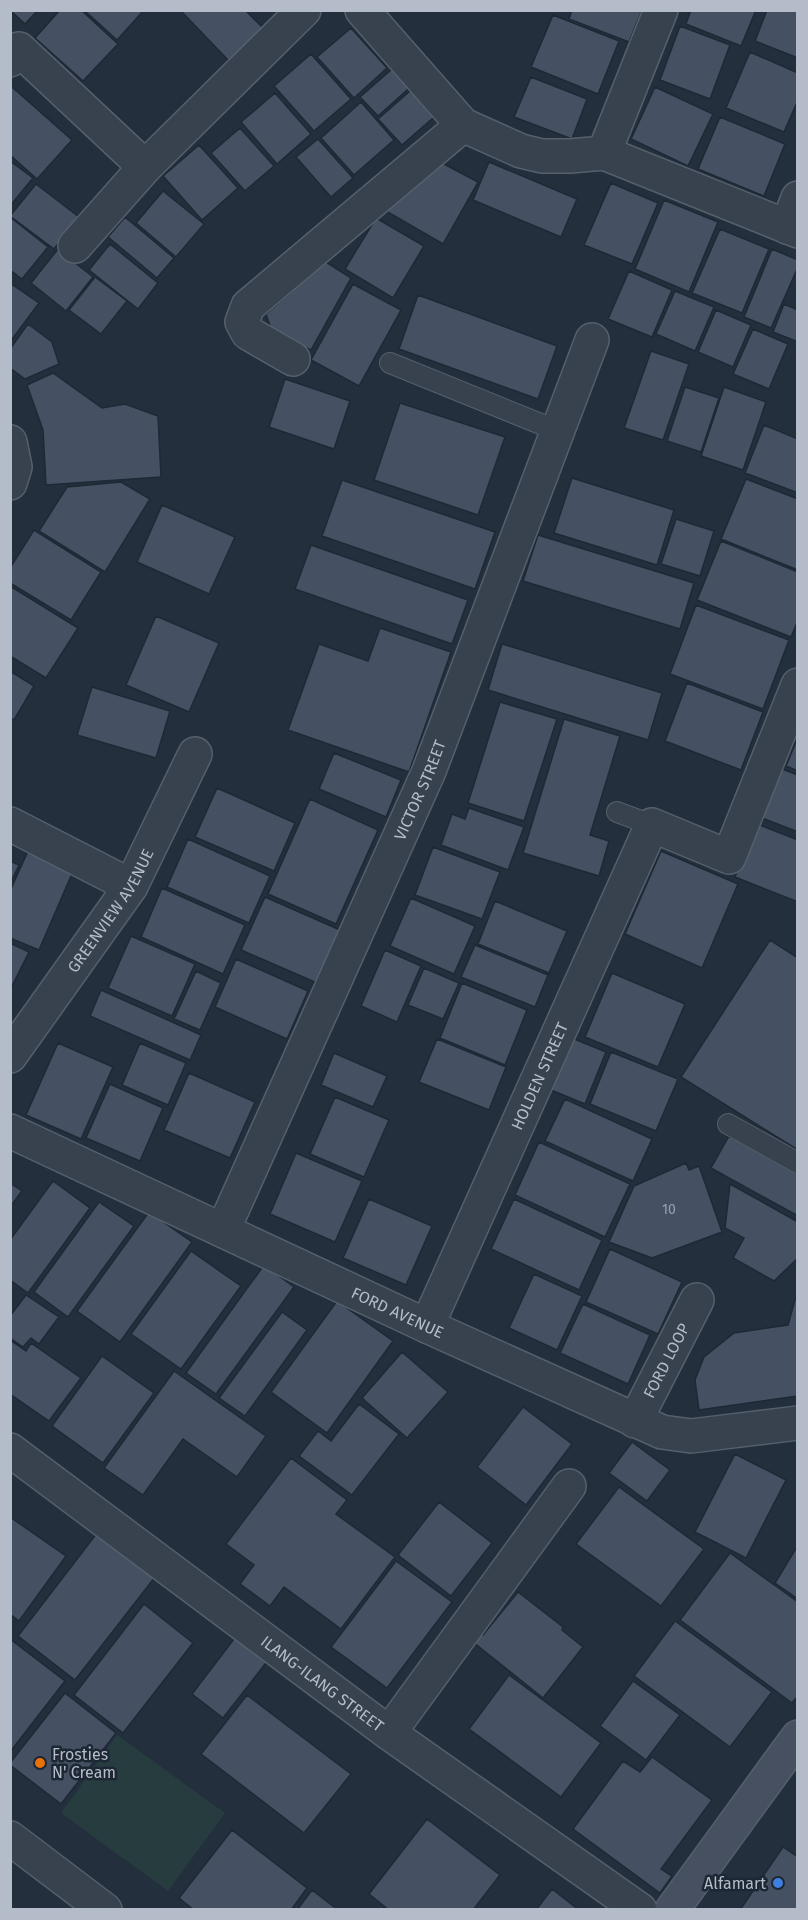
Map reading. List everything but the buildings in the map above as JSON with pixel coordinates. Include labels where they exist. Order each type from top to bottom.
[{"type":"street","points":[[75,246],[145,168],[304,10]]},
{"type":"street","points":[[362,10],[463,125],[521,151],[542,156],[604,153],[794,219]]},
{"type":"street","points":[[604,153],[661,10]]},
{"type":"street","points":[[13,50],[145,168]]},
{"type":"street","points":[[293,359],[248,333],[242,322],[248,306],[463,125]]},
{"type":"street","name":"VICTOR STREET","points":[[223,1230],[429,771],[592,340]]},
{"type":"street","points":[[10,442],[15,467],[10,483]]},
{"type":"street","points":[[652,825],[729,857],[798,685]]},
{"type":"street","name":"GREENVIEW AVENUE","points":[[10,1056],[131,886],[195,754]]},
{"type":"street","points":[[10,824],[131,886]]},
{"type":"street","name":"HOLDEN STREET","points":[[427,1326],[652,825]]},
{"type":"street","name":"FORD AVENUE","points":[[10,1131],[427,1326],[662,1432],[691,1436],[798,1423]]},
{"type":"street","name":"FORD LOOP","points":[[635,1421],[697,1300]]},
{"type":"street","name":"ILANG-ILANG STREET","points":[[10,1450],[389,1732],[639,1910]]},
{"type":"street","points":[[389,1732],[569,1486]]},
{"type":"street","points":[[672,1910],[798,1737]]},
{"type":"street","points":[[10,1838],[105,1910]]},
{"type":"lane","points":[[390,363],[558,431]]},
{"type":"lane","points":[[617,812],[652,825]]},
{"type":"lane","points":[[729,1124],[798,1163]]},
{"type":"green space","points":[[117,1735],[225,1813],[168,1891],[61,1813]]},
{"type":"place","name":"Frosties N' Cream","points":[[40,1763]]},
{"type":"place","name":"Alfamart","points":[[778,1883]]}]
